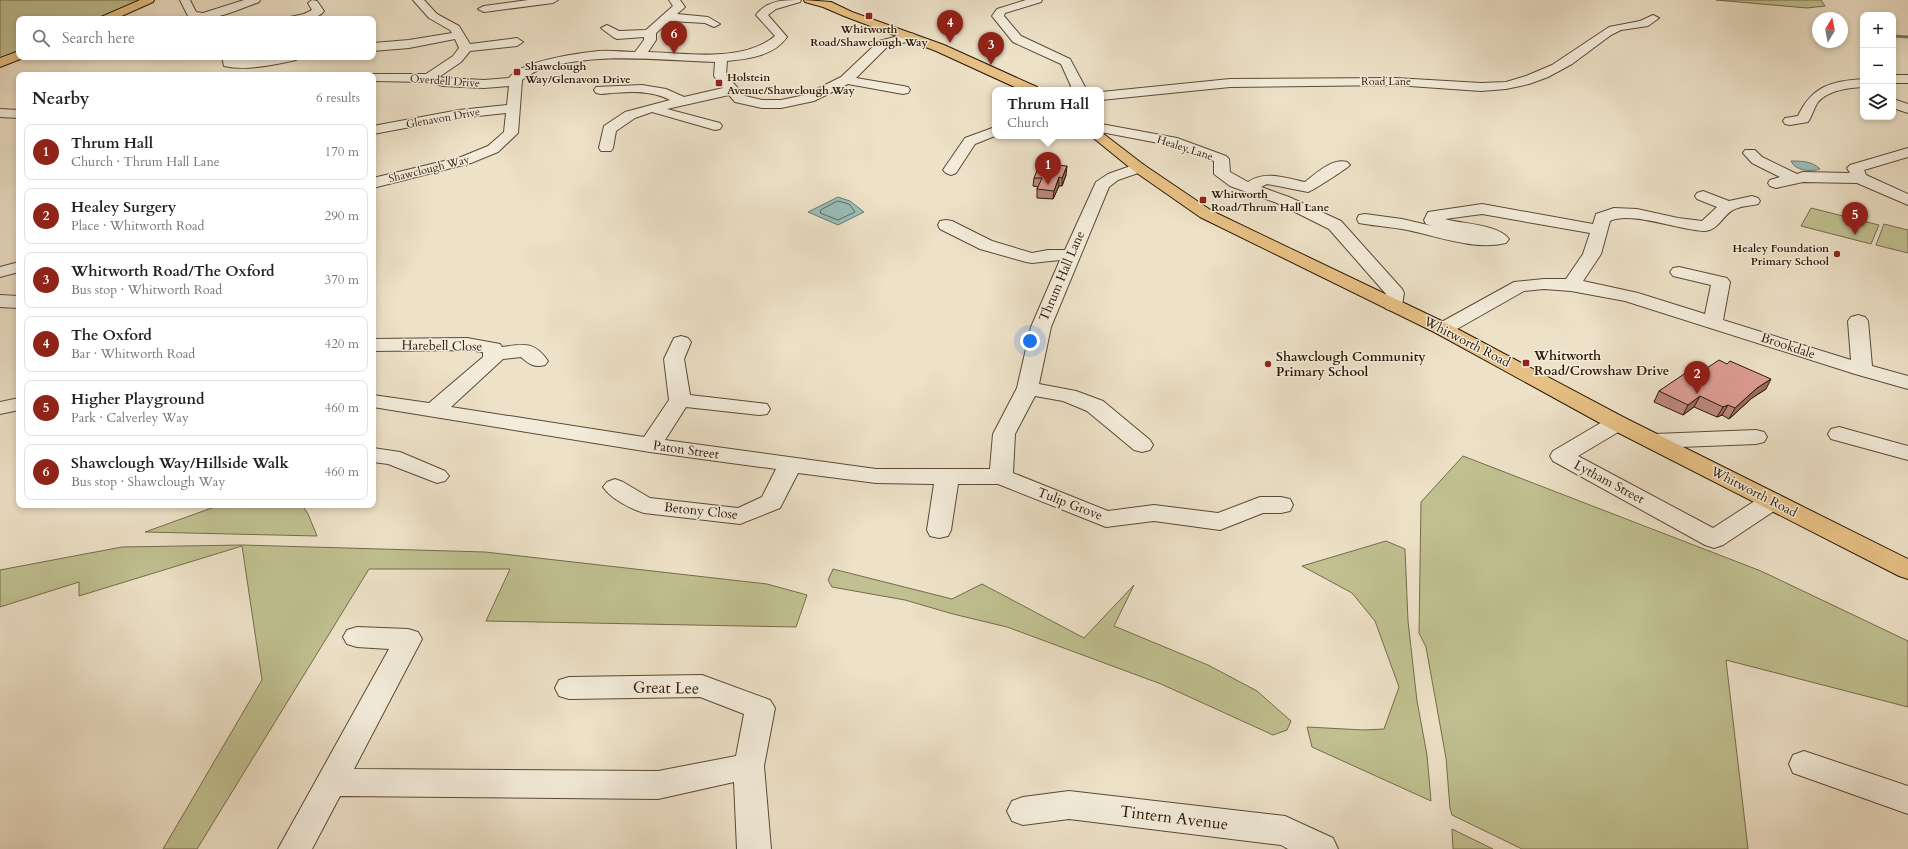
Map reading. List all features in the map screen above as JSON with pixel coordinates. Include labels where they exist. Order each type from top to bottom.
[{"type":"main road","points":[[112,16],[149,0]]},
{"type":"main road","points":[[809,0],[827,4],[848,14],[910,36],[1025,87]]},
{"type":"main road","points":[[0,63],[16,56]]},
{"type":"main road","name":"Whitworth Road","points":[[1102,139],[1139,168],[1206,214],[1443,329],[1655,442],[1908,570]]},
{"type":"street","points":[[185,0],[192,14],[198,16]]},
{"type":"street","points":[[211,16],[255,0]]},
{"type":"street","points":[[418,0],[433,16],[455,28],[465,48]]},
{"type":"street","points":[[484,9],[554,0]]},
{"type":"street","points":[[607,28],[617,35],[650,33],[679,7],[674,0]]},
{"type":"street","points":[[516,82],[516,78],[535,67],[564,60],[600,55],[721,58],[748,55],[769,47],[781,37],[777,29],[766,22],[762,16],[765,10],[796,0]]},
{"type":"street","points":[[1036,0],[1001,11],[999,12],[998,16],[1017,39],[1066,62],[1078,87]]},
{"type":"street","points":[[307,16],[318,11],[313,3]]},
{"type":"street","points":[[667,17],[708,20],[714,24]]},
{"type":"street","name":"Road Lane","points":[[1104,96],[1122,95],[1204,84],[1230,83],[1420,82],[1482,87],[1507,86],[1538,76],[1568,61],[1583,48],[1613,29],[1636,26],[1648,22],[1653,18]]},
{"type":"street","points":[[639,56],[650,40],[650,33]]},
{"type":"street","points":[[376,47],[409,44],[459,35]]},
{"type":"street","points":[[721,58],[720,76],[740,99],[762,104],[781,104],[809,98],[846,80],[883,44],[910,36]]},
{"type":"street","points":[[430,78],[457,59],[465,48],[517,42]]},
{"type":"street","points":[[228,60],[228,63],[244,64],[278,60]]},
{"type":"street","name":"Overdell Drive","points":[[376,77],[430,78],[443,82],[484,84],[516,82]]},
{"type":"street","points":[[1896,79],[1908,79]]},
{"type":"street","points":[[846,80],[904,89]]},
{"type":"street","name":"Shawclough Way","points":[[376,182],[466,160],[493,149],[511,133],[516,82]]},
{"type":"street","points":[[1790,121],[1803,119],[1814,100],[1830,90],[1847,84],[1860,83]]},
{"type":"street","points":[[1847,84],[1860,90]]},
{"type":"street","points":[[601,90],[638,87],[669,94],[680,100]]},
{"type":"street","points":[[606,148],[609,130],[630,115],[680,100],[732,90]]},
{"type":"street","points":[[1896,104],[1908,108]]},
{"type":"street","name":"Glenavon Drive","points":[[376,129],[459,114],[514,108]]},
{"type":"street","points":[[652,108],[682,118],[715,126]]},
{"type":"street","points":[[0,113],[16,114]]},
{"type":"street","name":"Healey Lane","points":[[1104,129],[1172,141],[1221,159],[1222,174],[1236,183],[1283,200],[1335,226],[1395,293],[1393,305]]},
{"type":"street","points":[[951,170],[970,141],[992,132]]},
{"type":"street","points":[[1776,183],[1803,177],[1857,173],[1908,152]]},
{"type":"street","points":[[1750,153],[1757,160],[1794,179]]},
{"type":"street","points":[[1249,188],[1259,181],[1267,179],[1308,187],[1334,168],[1342,166]]},
{"type":"street","name":"Thrum Hall Lane","points":[[1001,477],[1004,434],[1028,388],[1041,327],[1102,185],[1113,177],[1139,168]]},
{"type":"street","points":[[1857,173],[1908,200]]},
{"type":"street","points":[[1703,196],[1728,206]]},
{"type":"street","points":[[1571,285],[1587,265],[1598,242],[1602,218],[1614,213],[1637,214],[1678,223],[1706,226],[1728,206],[1752,201]]},
{"type":"street","points":[[1365,219],[1402,224],[1432,232],[1481,239],[1500,239],[1480,232],[1442,225],[1432,220],[1434,216],[1482,209],[1600,230]]},
{"type":"street","points":[[946,225],[986,245],[1032,258],[1048,255],[1071,255]]},
{"type":"street","points":[[0,272],[16,268]]},
{"type":"street","points":[[1679,272],[1721,282],[1713,322]]},
{"type":"street","name":"Brookdale","points":[[1443,329],[1520,286],[1544,284],[1571,285],[1631,297],[1862,370],[1908,383]]},
{"type":"street","points":[[0,301],[16,302]]},
{"type":"street","points":[[1858,321],[1862,370]]},
{"type":"street","name":"Harebell Close","points":[[389,341],[467,344],[493,348],[492,358],[434,410]]},
{"type":"street","points":[[650,445],[680,400],[674,359],[681,342]]},
{"type":"street","points":[[493,354],[526,350],[538,361]]},
{"type":"street","points":[[1028,388],[1068,396],[1095,406],[1142,445]]},
{"type":"street","name":"Paton Street","points":[[376,400],[650,445],[876,476],[1001,477]]},
{"type":"street","points":[[680,400],[759,409]]},
{"type":"street","points":[[0,408],[16,405]]},
{"type":"street","name":"Lytham Street","points":[[1617,422],[1561,456],[1714,539],[1772,501]]},
{"type":"street","points":[[1839,434],[1908,453]]},
{"type":"street","points":[[1655,442],[1756,437]]},
{"type":"street","points":[[376,455],[392,457],[436,476]]},
{"type":"street","name":"Betony Close","points":[[615,487],[644,505],[740,516],[772,502],[790,464]]},
{"type":"street","points":[[939,530],[947,477]]},
{"type":"street","name":"Tulip Grove","points":[[1001,477],[1106,518],[1154,513],[1220,522],[1265,501]]},
{"type":"street","points":[[294,849],[408,639],[357,637]]},
{"type":"street","name":"Great Lee","points":[[569,688],[702,686],[760,708],[749,766]]},
{"type":"street","points":[[1804,764],[1908,800]]},
{"type":"street","points":[[331,782],[658,785],[749,766],[754,849]]},
{"type":"street","name":"Tintern Avenue","points":[[1023,811],[1069,805],[1285,831],[1321,849]]},
{"type":"green space","points":[[0,0],[144,0],[107,16],[16,16],[16,54],[0,60]]},
{"type":"green space","points":[[1716,0],[1821,0],[1825,6],[1807,8]]},
{"type":"green space","points":[[1811,208],[1879,225],[1871,244],[1801,226]]},
{"type":"green space","points":[[1884,224],[1908,230],[1908,253],[1876,245]]},
{"type":"green space","points":[[1463,456],[1761,571],[1908,641],[1908,707],[1726,660],[1748,849],[1522,849],[1452,815],[1450,808],[1446,758],[1426,647],[1419,633],[1421,502]]},
{"type":"green space","points":[[212,508],[304,508],[317,536],[145,532]]},
{"type":"green space","points":[[1386,541],[1405,549],[1408,621],[1417,701],[1427,755],[1431,801],[1312,747],[1307,727],[1364,730],[1384,729],[1399,687],[1375,621],[1352,593],[1302,566]]},
{"type":"green space","points":[[242,545],[485,552],[767,584],[807,595],[796,627],[486,621],[510,569],[369,569],[197,849],[163,849],[262,680],[242,546],[79,596],[79,582],[0,607],[0,570],[122,547]]},
{"type":"green space","points":[[833,569],[952,599],[982,584],[1084,638],[1134,585],[1114,626],[1208,665],[1257,691],[1291,721],[1287,730],[1273,735],[1161,684],[1007,627],[953,614],[905,600],[832,587],[828,580]]},
{"type":"green space","points":[[1452,829],[1493,849],[1453,849]]},
{"type":"water","points":[[1791,161],[1803,161],[1817,166],[1820,169],[1800,169]]},
{"type":"water","points":[[838,197],[850,201],[864,212],[838,225],[808,212]]},
{"type":"building","points":[[1040,163],[1067,166],[1062,178],[1059,177],[1054,191],[1037,189],[1042,178],[1034,178]]},
{"type":"building","points":[[1719,360],[1727,364],[1730,361],[1771,379],[1757,388],[1735,408],[1728,405],[1723,407],[1700,396],[1688,405],[1659,391],[1690,370],[1698,374]]},
{"type":"waterway","points":[[1896,36],[1908,37]]},
{"type":"place","name":"Whitworth Road/Shawclough Way","points":[[869,16]]},
{"type":"place","name":"The Oxford","points":[[950,43]]},
{"type":"place","name":"Shawclough Way/Hillside Walk","points":[[674,54]]},
{"type":"place","name":"Whitworth Road/The Oxford","points":[[991,65]]},
{"type":"place","name":"Shawclough Way/Glenavon Drive","points":[[517,72]]},
{"type":"place","name":"Holstein Avenue/Shawclough Way","points":[[719,83]]},
{"type":"place","name":"Thrum Hall","points":[[1048,185]]},
{"type":"place","name":"Whitworth Road/Thrum Hall Lane","points":[[1203,200]]},
{"type":"place","name":"Higher Playground","points":[[1855,235]]},
{"type":"place","name":"Healey Foundation Primary School","points":[[1837,254]]},
{"type":"place","name":"Whitworth Road/Crowshaw Drive","points":[[1526,363]]},
{"type":"place","name":"Shawclough Community Primary School","points":[[1268,364]]},
{"type":"place","name":"Healey Surgery","points":[[1697,394]]}]
